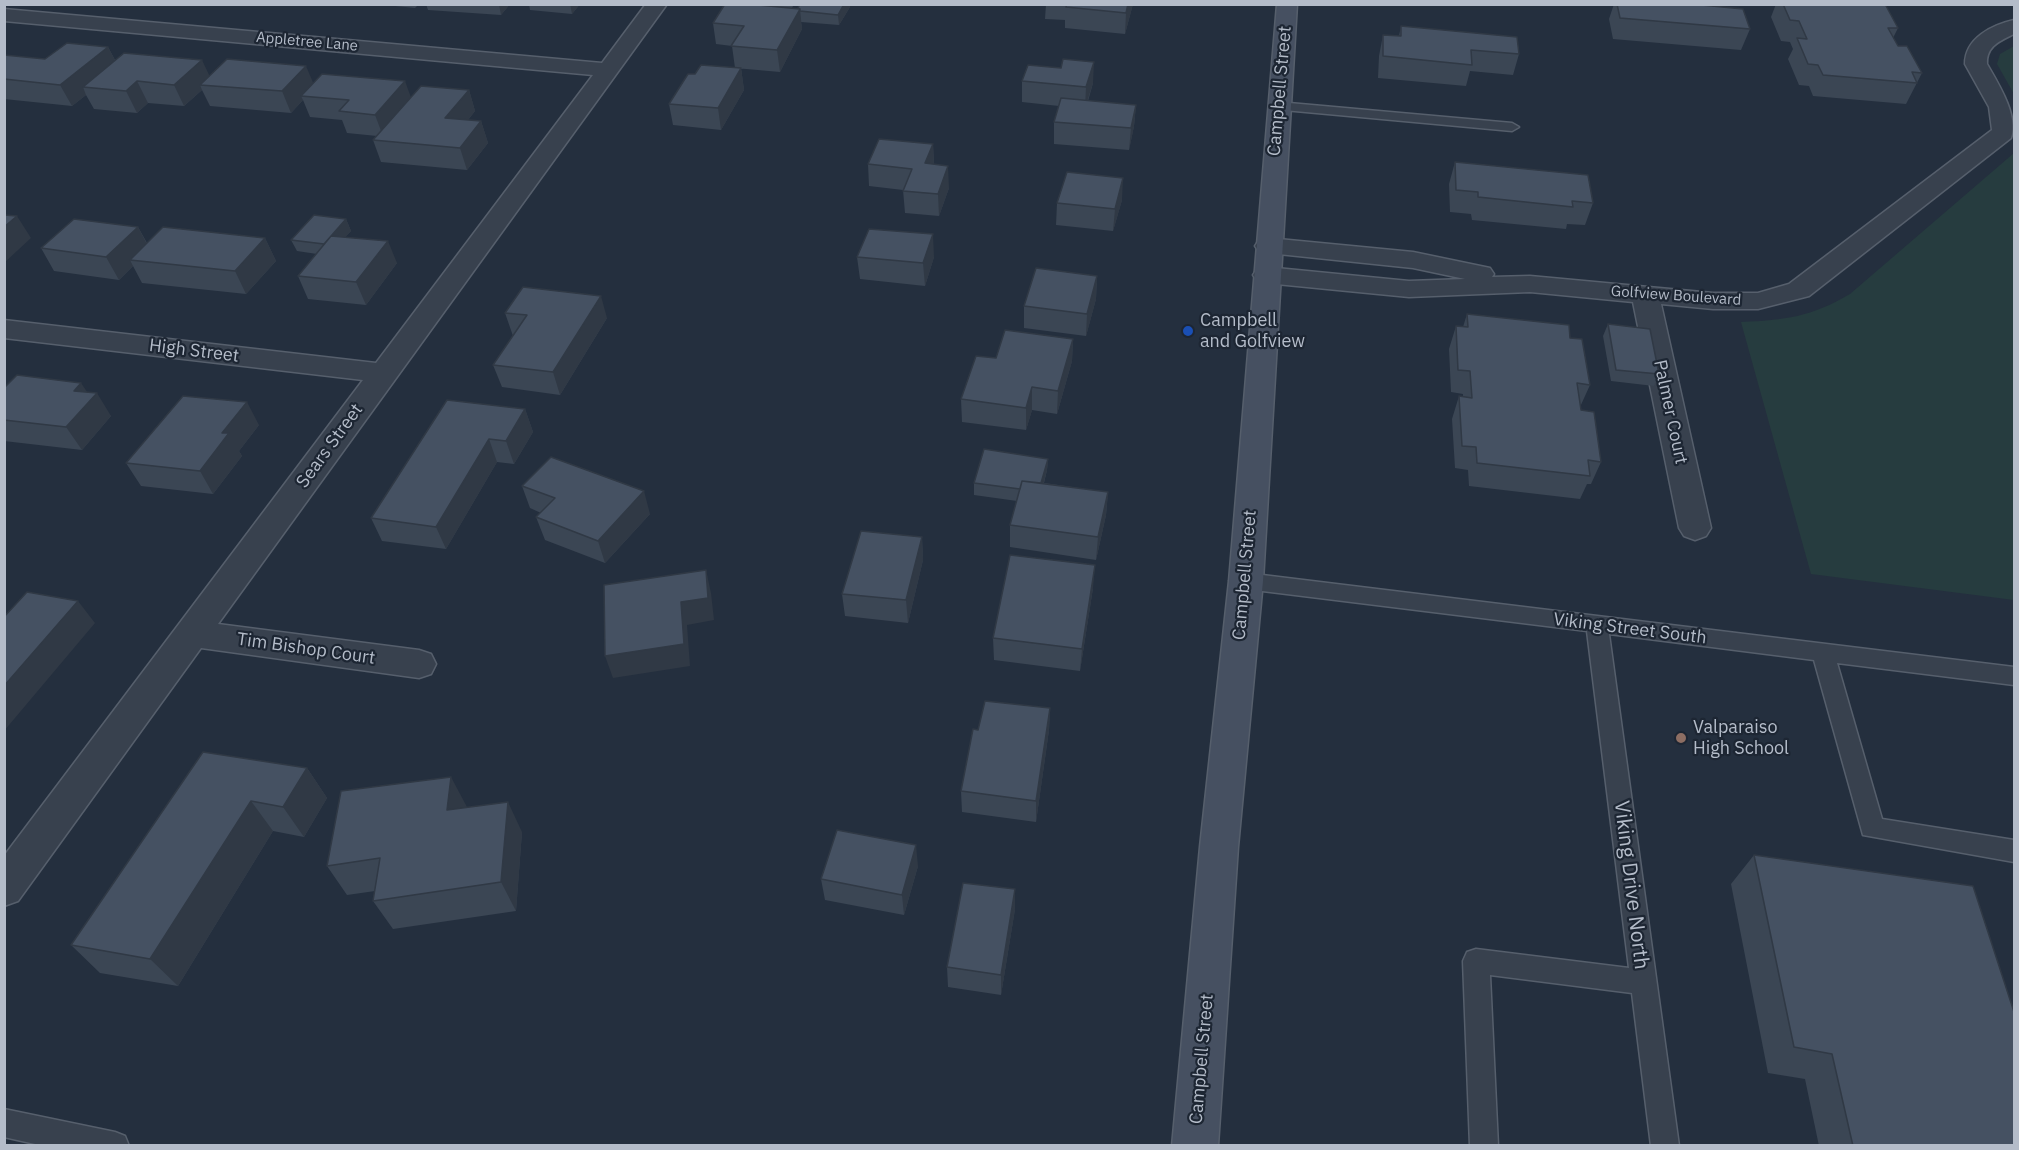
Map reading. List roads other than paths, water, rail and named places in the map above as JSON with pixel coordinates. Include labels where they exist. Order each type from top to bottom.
[{"type":"main road","name":"Campbell Street","points":[[1195,1146],[1218,858],[1246,581],[1287,4]]},
{"type":"street","name":"Sears Street","points":[[4,888],[657,4]]},
{"type":"street","name":"Appletree Lane","points":[[4,15],[609,70]]},
{"type":"street","name":"Golfview Boulevard","points":[[1266,275],[1408,289],[1530,284],[1713,301],[1758,301],[1799,290],[2002,133],[2006,125],[2004,115],[1976,64],[1975,56],[1977,49],[1983,43],[2014,27]]},
{"type":"street","points":[[1268,246],[1413,260],[1530,284]]},
{"type":"street","name":"Palmer Court","points":[[1646,295],[1695,528]]},
{"type":"street","name":"High Street","points":[[4,329],[384,373]]},
{"type":"street","name":"Tim Bishop Court","points":[[192,634],[419,664]]},
{"type":"lane","points":[[1278,106],[1512,127]]},
{"type":"lane","name":"Viking Street South","points":[[1246,581],[2014,676]]},
{"type":"lane","name":"Viking Drive North","points":[[1597,625],[1665,1146]]},
{"type":"lane","points":[[1823,653],[1872,828],[2014,851]]},
{"type":"lane","points":[[1484,1146],[1476,961],[1643,982]]},
{"type":"lane","points":[[4,1123],[115,1146]]},
{"type":"place","name":"Campbell and Golfview","points":[[1188,331]]},
{"type":"place","name":"Valparaiso High School","points":[[1681,738]]}]
